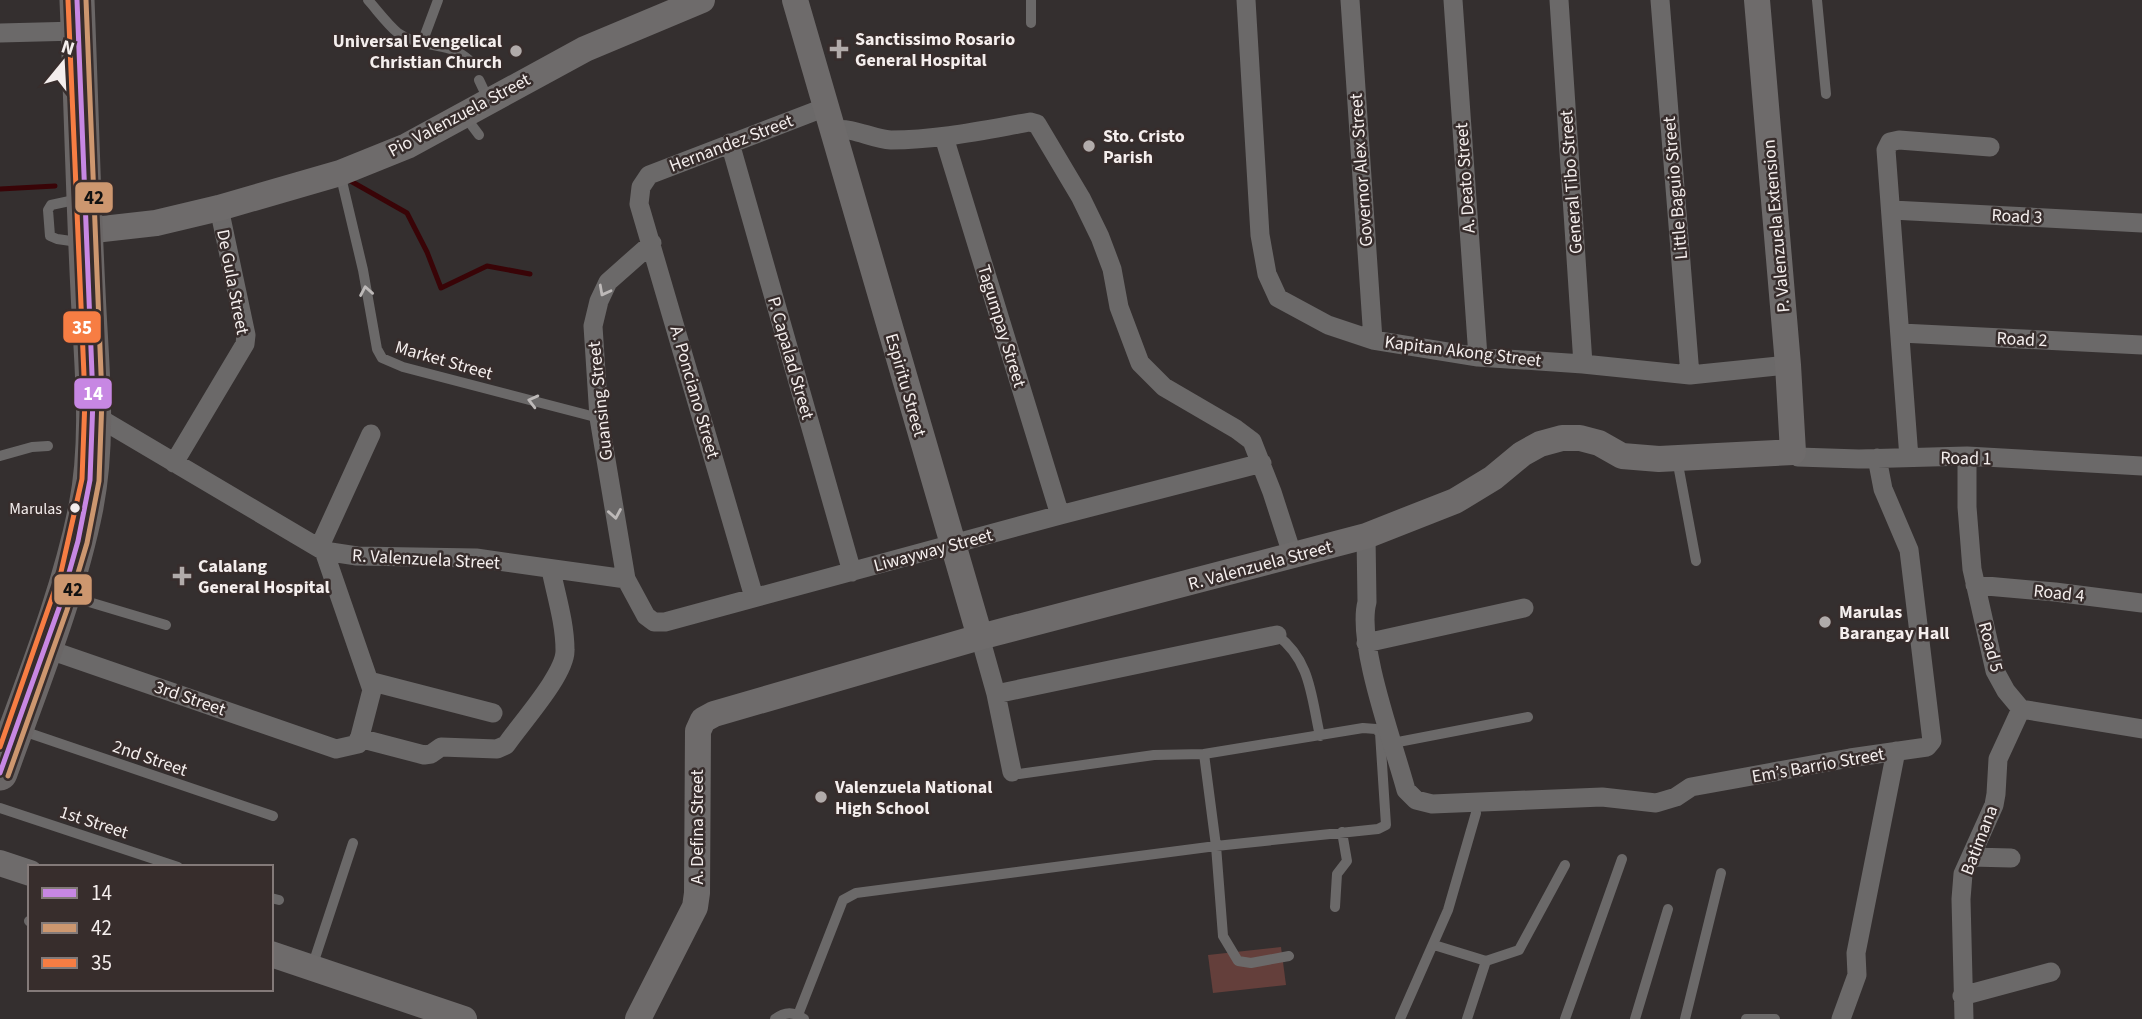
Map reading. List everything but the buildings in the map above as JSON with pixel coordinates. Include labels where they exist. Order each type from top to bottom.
[{"type":"highway","points":[[0,773],[62,594],[86,507],[94,415],[84,224],[78,16]]},
{"type":"street","name":"Pio Valenzuela Street","points":[[84,224],[146,225],[219,208],[340,173],[407,146],[471,125],[484,90],[702,0]]},
{"type":"street","name":"Espiritu Street","points":[[795,0],[996,694],[1012,772]]},
{"type":"street","name":"Kapitan Akong Street","points":[[1246,0],[1260,235],[1267,274],[1278,298],[1328,325],[1373,340],[1478,356],[1690,375],[1788,365]]},
{"type":"street","name":"Governor Alex Street","points":[[1350,0],[1373,340]]},
{"type":"street","name":"A. Deato Street","points":[[1452,0],[1478,356]]},
{"type":"street","name":"General Tibo Street","points":[[1559,0],[1583,364]]},
{"type":"street","name":"Little Baguio Street","points":[[1660,0],[1690,375]]},
{"type":"street","name":"P. Valenzuela Extension","points":[[1757,0],[1793,452]]},
{"type":"street","points":[[0,33],[78,16]]},
{"type":"street","name":"Hernandez Street","points":[[641,187],[649,175],[730,143],[830,118],[850,129],[889,140],[944,137],[1030,122],[1037,124],[1081,198],[1100,237],[1112,269],[1119,307],[1140,363],[1164,387],[1252,441],[1262,463]]},
{"type":"street","name":"Tagumpay Street","points":[[944,137],[1060,515]]},
{"type":"street","points":[[1909,458],[1886,150],[1890,142],[1899,140],[1990,147]]},
{"type":"street","name":"P. Capalad Street","points":[[730,143],[852,572]]},
{"type":"street","name":"A. Ponciano Street","points":[[641,187],[639,204],[754,597]]},
{"type":"street","name":"De Gula Street","points":[[174,463],[245,344],[246,335],[219,208]]},
{"type":"street","name":"Road 3","points":[[1892,209],[2142,223]]},
{"type":"street","name":"Guansing Street","points":[[626,579],[599,418],[593,326],[599,300],[608,282],[652,243]]},
{"type":"street","name":"Road 2","points":[[1901,333],[2142,345]]},
{"type":"street","name":"R. Valenzuela Street","points":[[94,415],[322,549],[358,556],[476,558],[626,579]]},
{"type":"street","points":[[370,434],[322,549],[372,690],[359,738],[424,755],[441,747],[497,749],[506,745],[539,701],[564,657],[551,570]]},
{"type":"street","name":"R. Valenzuela Street","points":[[714,714],[980,638],[1366,536],[1455,501],[1493,478],[1522,454],[1540,444],[1562,438],[1580,438],[1599,443],[1622,456],[1677,458],[1793,452]]},
{"type":"street","name":"Road 1","points":[[1793,452],[1798,457],[1967,456],[2142,466]]},
{"type":"street","name":"Road 5","points":[[1967,456],[1967,507],[1975,585],[1996,671],[2006,691],[2021,709]]},
{"type":"street","name":"Em’s Barrio Street","points":[[1393,743],[1406,790],[1416,800],[1432,804],[1602,797],[1656,803],[1675,797],[1691,787],[1927,747],[1932,741],[1909,550],[1884,489],[1877,458]]},
{"type":"street","points":[[1262,463],[1293,557]]},
{"type":"street","name":"Liwayway Street","points":[[626,579],[646,616],[654,622],[665,622],[1262,463]]},
{"type":"street","points":[[1366,536],[1366,643],[1393,743]]},
{"type":"street","name":"Road 4","points":[[1975,585],[2142,603]]},
{"type":"street","points":[[1366,643],[1524,608]]},
{"type":"street","points":[[996,694],[1277,635]]},
{"type":"street","name":"3rd Street","points":[[44,648],[336,748],[358,744],[359,738]]},
{"type":"street","points":[[369,681],[493,713]]},
{"type":"street","points":[[2021,709],[2142,729]]},
{"type":"street","name":"Batimana","points":[[1964,1019],[1961,899],[1964,874],[1994,806],[1998,759],[2021,709]]},
{"type":"street","name":"A. Defina Street","points":[[638,1019],[695,906],[698,731],[703,720],[714,714]]},
{"type":"street","points":[[1841,1019],[1857,975],[1856,953],[1896,751]]},
{"type":"street","points":[[1971,857],[2011,858]]},
{"type":"street","points":[[0,863],[28,872]]},
{"type":"street","points":[[273,955],[464,1019]]},
{"type":"street","points":[[1962,996],[2051,972]]},
{"type":"lane","points":[[422,43],[438,0]]},
{"type":"lane","points":[[1031,0],[1031,23]]},
{"type":"lane","points":[[1817,0],[1826,94]]},
{"type":"lane","points":[[374,2],[398,33],[422,43],[454,49],[469,60]]},
{"type":"lane","name":"Market Street","points":[[340,173],[363,270],[377,349],[382,358],[403,367],[599,418]]},
{"type":"lane","points":[[0,456],[32,447],[48,446]]},
{"type":"lane","points":[[1677,458],[1696,561]]},
{"type":"lane","points":[[62,594],[166,625]]},
{"type":"lane","points":[[1277,635],[1288,644],[1306,669],[1320,736]]},
{"type":"lane","points":[[1393,743],[1528,717]]},
{"type":"lane","points":[[775,1019],[784,1014],[802,1017],[843,900],[856,893],[1216,846],[1377,829],[1386,825],[1380,733],[1376,729],[1363,728],[1204,754],[1154,755],[1020,774],[1012,772]]},
{"type":"lane","name":"2nd Street","points":[[16,729],[273,816]]},
{"type":"lane","points":[[1204,754],[1216,846],[1223,936],[1228,948],[1238,961],[1244,963],[1289,956]]},
{"type":"lane","name":"1st Street","points":[[0,808],[172,865]]},
{"type":"lane","points":[[1400,1019],[1448,910],[1476,813]]},
{"type":"lane","points":[[1335,907],[1337,874],[1347,861],[1342,832]]},
{"type":"lane","points":[[312,968],[353,843]]},
{"type":"lane","points":[[1565,1019],[1622,859]]},
{"type":"lane","points":[[1434,945],[1486,961],[1519,950],[1565,865]]},
{"type":"lane","points":[[1685,1019],[1721,873]]},
{"type":"lane","points":[[1634,1019],[1668,909]]},
{"type":"lane","points":[[1467,1019],[1486,961]]},
{"type":"lane","points":[[1746,1019],[1775,1019]]},
{"type":"shaded area","points":[[1281,947],[1286,985],[1213,993],[1208,955]]},
{"type":"waterway","points":[[347,179],[407,213],[427,252],[441,288],[487,266],[530,274]]},
{"type":"waterway","points":[[0,189],[55,186]]},
{"type":"transit line","name":"35","points":[[0,747],[61,572],[82,479],[85,399],[68,0]]},
{"type":"transit line","name":"14","points":[[0,773],[59,608],[78,541],[90,480],[93,399],[77,0]]},
{"type":"transit line","name":"42","points":[[8,776],[67,610],[87,543],[99,481],[102,398],[86,0]]},
{"type":"place","name":"Sanctissimo Rosario General Hospital","points":[[839,49]]},
{"type":"place","name":"Universal Evengelical Christian Church","points":[[516,51]]},
{"type":"place","name":"Sto. Cristo Parish","points":[[1089,146]]},
{"type":"place","name":"Marulas","points":[[75,508]]},
{"type":"place","name":"Calalang General Hospital","points":[[182,576]]},
{"type":"place","name":"Marulas Barangay Hall","points":[[1825,622]]},
{"type":"place","name":"Valenzuela National High School","points":[[821,797]]}]
